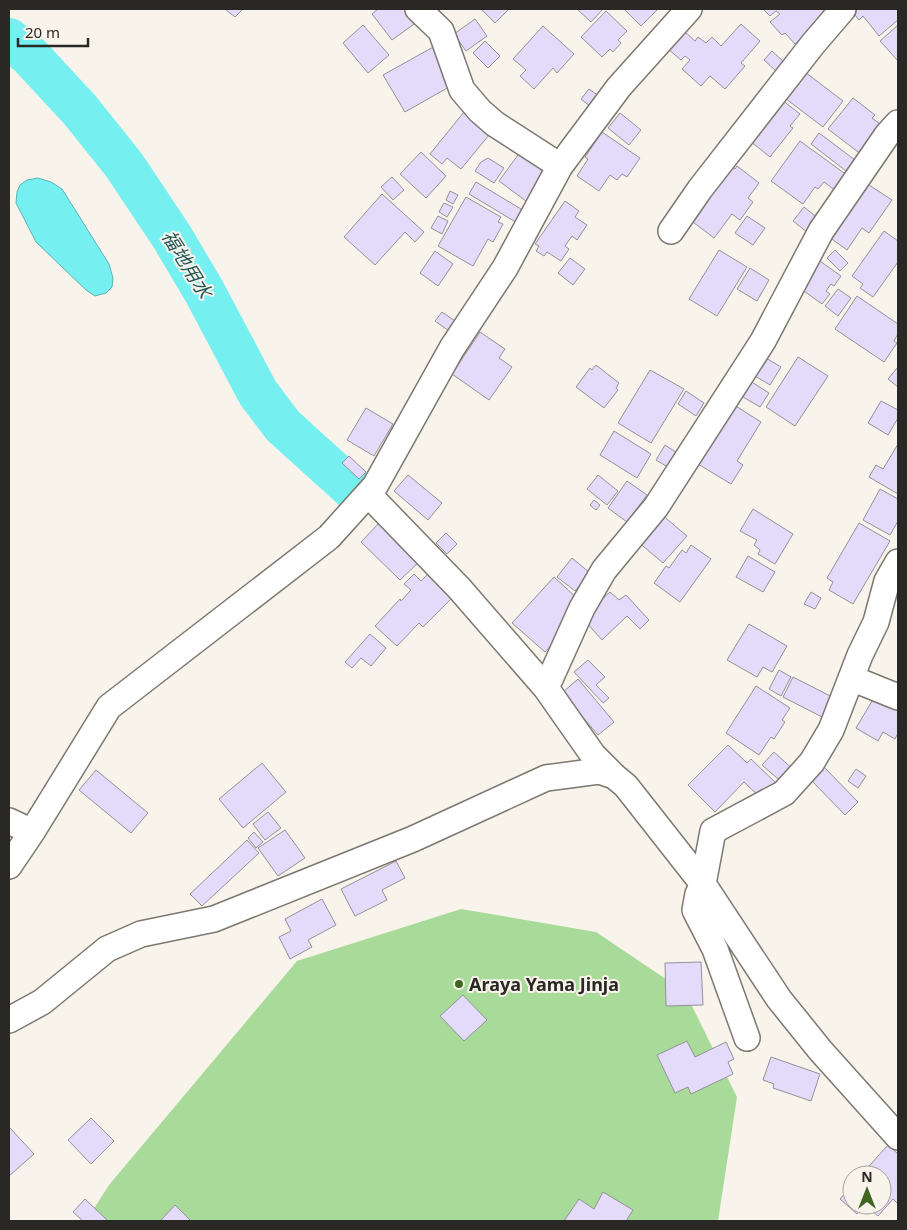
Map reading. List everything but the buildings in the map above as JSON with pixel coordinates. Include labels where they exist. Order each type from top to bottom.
[{"type":"street","points":[[418,9],[441,32],[462,90],[480,111],[495,124],[560,166]]},
{"type":"street","points":[[9,866],[109,707],[329,537],[376,486],[452,348],[505,268],[560,166],[619,87],[689,9]]},
{"type":"street","points":[[671,231],[700,189],[843,9]]},
{"type":"street","points":[[546,688],[582,608],[604,570],[656,508],[763,341],[822,231],[887,135],[898,123]]},
{"type":"street","points":[[368,494],[459,588],[546,688],[593,755],[626,786],[703,884],[779,999],[820,1050],[898,1137]]},
{"type":"street","points":[[747,1038],[715,950],[695,910],[698,894],[703,884],[713,831],[784,793],[812,762],[831,730],[860,655],[876,622],[887,581],[898,562]]},
{"type":"street","points":[[851,678],[898,697]]},
{"type":"street","points":[[9,1020],[42,1002],[107,949],[142,934],[214,919],[413,839],[546,778],[599,771],[614,776]]},
{"type":"street","points":[[9,821],[32,832]]},
{"type":"green space","points":[[461,909],[596,932],[685,992],[737,1097],[718,1221],[86,1221],[109,1185],[297,961]]},
{"type":"water","points":[[38,178],[51,182],[62,189],[109,264],[113,278],[112,287],[106,293],[95,296],[86,290],[36,242],[16,203],[20,185],[27,180]]},
{"type":"waterway","name":"福地用水","points":[[9,39],[30,56],[80,110],[124,165],[172,237],[204,291],[258,393],[283,426],[357,493]]},
{"type":"place","name":"Araya Yama Jinja","points":[[459,984]]}]
